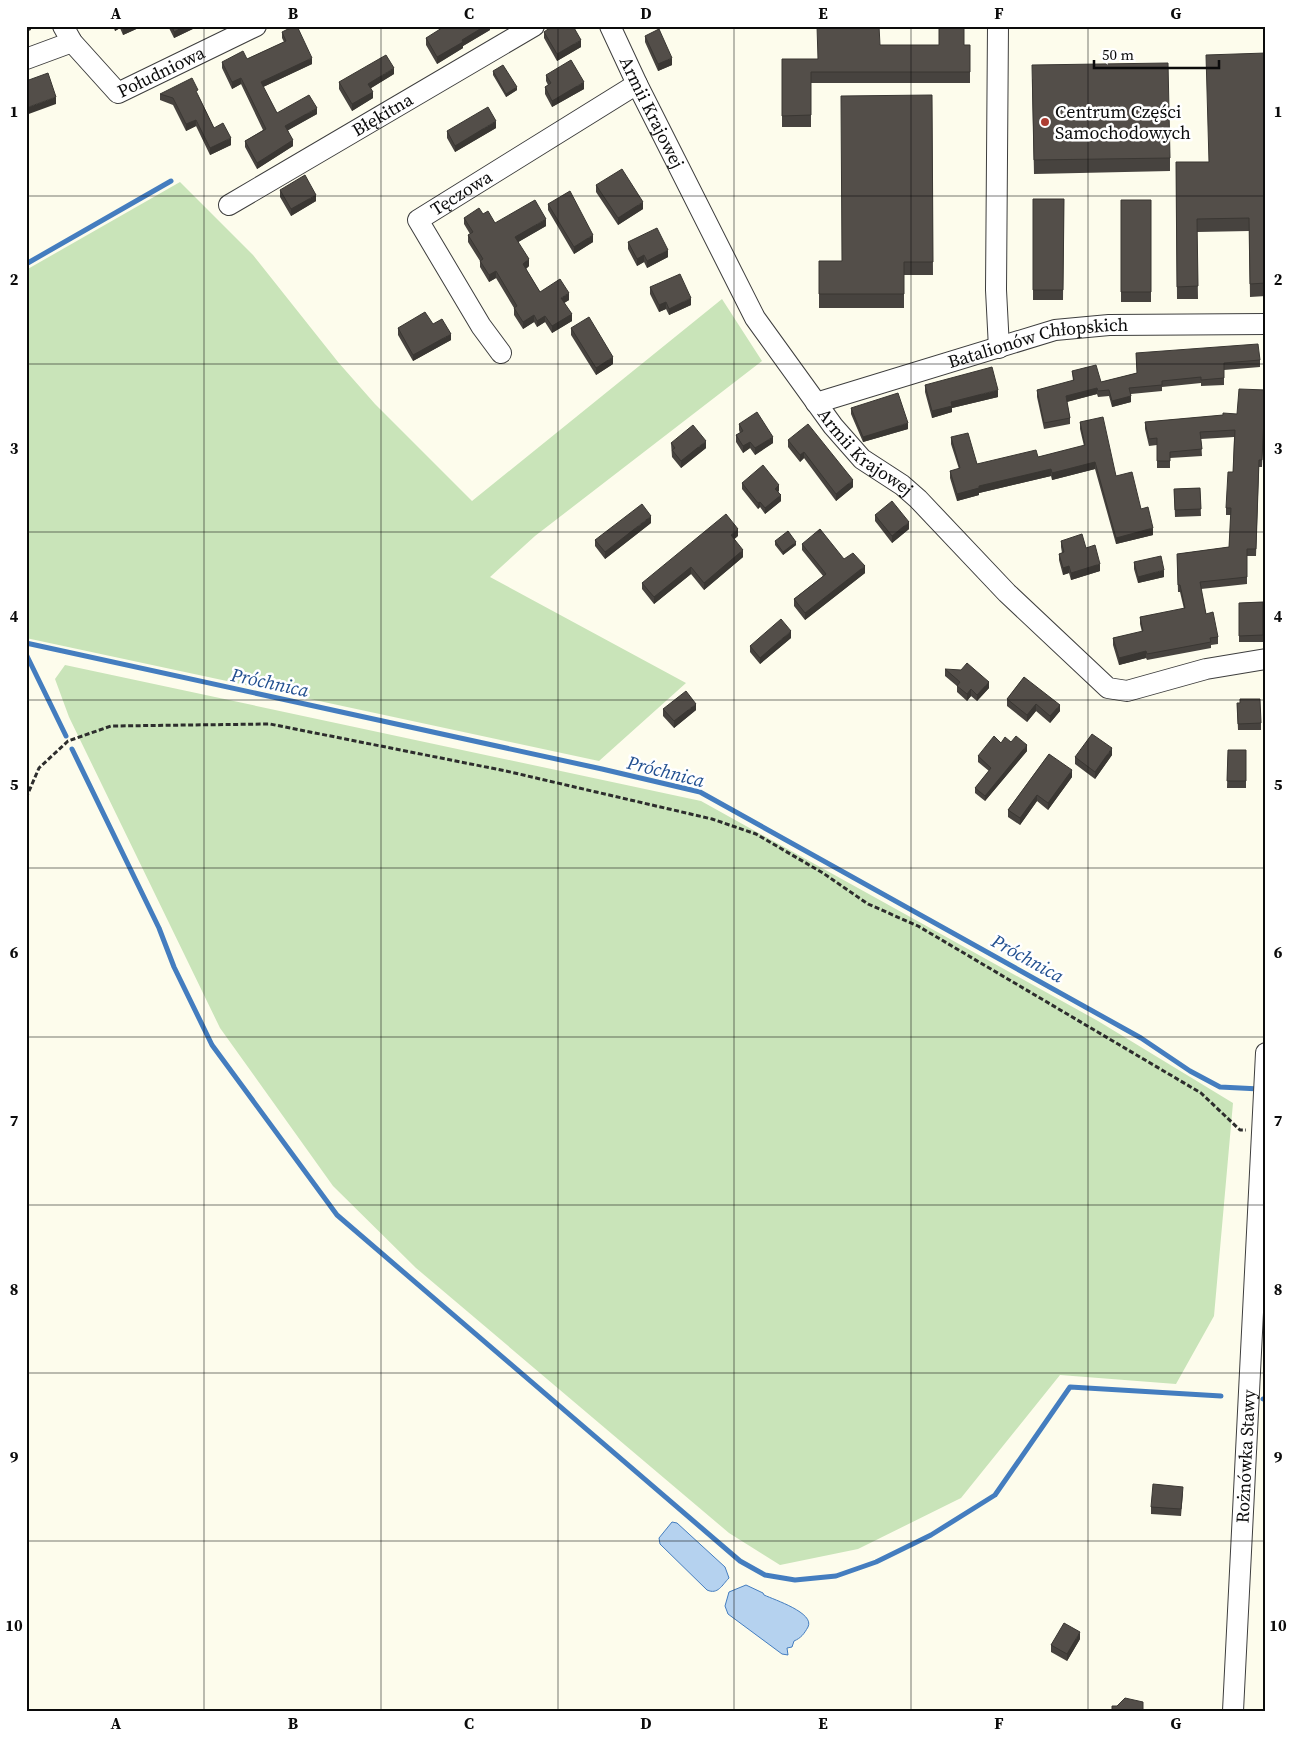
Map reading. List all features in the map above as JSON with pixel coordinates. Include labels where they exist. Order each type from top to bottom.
[{"type":"street","name":"Południowa","points":[[68,34],[118,94],[256,26]]},
{"type":"street","name":"Błękitna","points":[[229,204],[534,26]]},
{"type":"street","name":"Armii Krajowej","points":[[610,26],[744,300],[833,426],[862,459],[902,485],[918,499],[1007,593],[1108,688],[1127,691],[1206,669],[1266,659]]},
{"type":"street","points":[[998,26],[996,290],[999,348]]},
{"type":"street","points":[[26,59],[68,34]]},
{"type":"street","name":"Tęczowa","points":[[501,353],[482,326],[418,220],[637,84]]},
{"type":"street","name":"Batalionów Chłopskich","points":[[816,403],[1054,330],[1074,327],[1266,324]]},
{"type":"street","name":"Rożnówka Stawy","points":[[1233,1711],[1266,1053]]},
{"type":"path","points":[[26,798],[39,768],[68,741],[111,726],[270,724],[506,770],[712,819],[756,834],[823,873],[868,904],[918,926],[1078,1019],[1201,1093],[1240,1130],[1262,1130]]},
{"type":"green space","points":[[180,182],[253,255],[338,362],[375,404],[472,501],[722,299],[762,361],[535,536],[490,577],[686,683],[599,761],[26,638],[26,270]]},
{"type":"green space","points":[[65,665],[701,801],[1098,1021],[1233,1103],[1214,1316],[1176,1384],[1060,1375],[961,1498],[858,1549],[780,1565],[729,1533],[416,1268],[333,1186],[220,1028],[69,717],[55,679]]},
{"type":"water","points":[[672,1522],[677,1523],[725,1567],[729,1578],[720,1588],[714,1591],[707,1590],[660,1544],[659,1538]]},
{"type":"water","points":[[746,1585],[800,1612],[809,1622],[802,1636],[794,1641],[792,1647],[787,1648],[788,1655],[782,1654],[728,1614],[725,1606],[729,1592]]},
{"type":"building","points":[[172,26],[185,26],[174,32]]},
{"type":"building","points":[[297,26],[312,58],[261,82],[277,113],[309,95],[317,108],[285,126],[293,140],[257,163],[245,141],[266,129],[241,78],[232,82],[222,62],[243,51],[247,59],[286,41],[282,32]]},
{"type":"building","points":[[445,26],[485,26],[462,40],[463,42],[437,57],[426,38]]},
{"type":"building","points":[[552,26],[573,26],[581,40],[557,54],[544,32]]},
{"type":"building","points":[[817,26],[879,26],[880,45],[939,45],[939,26],[964,26],[964,45],[970,45],[970,72],[811,72],[811,115],[782,116],[782,59],[818,59]]},
{"type":"building","points":[[659,29],[672,58],[658,64],[645,36]]},
{"type":"building","points":[[1266,53],[1266,283],[1250,284],[1249,218],[1197,219],[1198,286],[1177,287],[1176,162],[1209,162],[1206,55]]},
{"type":"building","points":[[386,55],[394,68],[368,84],[373,92],[352,104],[339,82]]},
{"type":"building","points":[[571,60],[584,82],[552,101],[545,87],[551,83],[546,75]]},
{"type":"building","points":[[1168,63],[1170,158],[1034,160],[1032,65]]},
{"type":"building","points":[[503,65],[517,87],[506,94],[493,71]]},
{"type":"building","points":[[48,73],[56,97],[26,108],[26,81]]},
{"type":"building","points":[[192,78],[198,90],[196,91],[214,128],[223,123],[231,138],[210,148],[196,120],[186,124],[173,98],[160,94]]},
{"type":"building","points":[[932,95],[933,262],[904,262],[904,294],[819,294],[819,261],[842,261],[841,96]]},
{"type":"building","points":[[488,107],[496,121],[455,146],[447,131]]},
{"type":"building","points":[[622,169],[643,202],[618,218],[596,185]]},
{"type":"building","points":[[305,175],[316,195],[291,209],[280,190]]},
{"type":"building","points":[[570,191],[593,235],[574,247],[548,204]]},
{"type":"building","points":[[1033,199],[1064,199],[1063,290],[1033,290]]},
{"type":"building","points":[[535,200],[546,219],[515,237],[529,259],[523,264],[540,292],[560,279],[569,293],[561,298],[572,314],[552,326],[545,316],[537,321],[534,315],[523,322],[514,308],[517,306],[496,271],[489,275],[480,261],[483,259],[468,235],[473,232],[464,218],[479,208],[483,214],[488,211],[495,223]]},
{"type":"building","points":[[1121,200],[1151,200],[1151,292],[1121,292]]},
{"type":"building","points":[[657,228],[668,250],[647,261],[644,255],[637,259],[628,242]]},
{"type":"building","points":[[680,274],[691,298],[669,309],[666,302],[659,305],[650,287]]},
{"type":"building","points":[[425,312],[433,324],[442,319],[451,334],[413,355],[398,328]]},
{"type":"building","points":[[589,317],[613,357],[596,368],[571,328]]},
{"type":"building","points":[[1258,344],[1260,360],[1224,363],[1224,378],[1201,380],[1201,377],[1162,381],[1162,385],[1129,388],[1131,396],[1112,401],[1109,390],[1098,391],[1097,388],[1066,396],[1070,418],[1044,423],[1037,390],[1074,380],[1072,371],[1096,365],[1101,382],[1137,373],[1136,353]]},
{"type":"building","points":[[992,367],[998,390],[951,402],[952,406],[932,411],[925,385]]},
{"type":"building","points":[[1239,389],[1266,390],[1266,418],[1264,418],[1262,460],[1259,460],[1256,549],[1247,549],[1247,577],[1200,582],[1206,614],[1213,612],[1218,637],[1210,638],[1211,642],[1147,654],[1146,651],[1119,658],[1113,638],[1143,631],[1140,617],[1185,608],[1180,585],[1178,585],[1177,554],[1229,547],[1231,508],[1226,508],[1228,472],[1233,472],[1235,430],[1200,432],[1202,449],[1170,452],[1170,461],[1157,461],[1157,438],[1149,439],[1145,422],[1223,415],[1223,413],[1237,414]]},
{"type":"building","points":[[898,393],[908,423],[863,437],[851,408]]},
{"type":"building","points":[[757,412],[773,437],[755,448],[750,442],[743,446],[736,435],[743,431],[739,424]]},
{"type":"building","points":[[1103,417],[1116,476],[1132,472],[1141,509],[1148,507],[1153,528],[1116,538],[1095,462],[1052,473],[1051,469],[979,486],[979,488],[957,494],[950,471],[960,468],[951,437],[968,433],[977,464],[1036,450],[1038,457],[1085,445],[1080,422]]},
{"type":"building","points":[[808,424],[853,480],[836,494],[804,452],[800,455],[788,440]]},
{"type":"building","points":[[693,425],[706,441],[681,461],[672,450],[675,448],[671,443]]},
{"type":"building","points":[[763,465],[779,485],[775,489],[781,495],[765,508],[760,502],[758,503],[742,483]]},
{"type":"building","points":[[1200,488],[1201,509],[1175,510],[1174,489]]},
{"type":"building","points":[[892,501],[909,522],[892,536],[875,515]]},
{"type":"building","points":[[642,504],[651,516],[605,552],[595,540]]},
{"type":"building","points":[[726,514],[738,529],[731,535],[743,550],[704,583],[691,567],[654,597],[642,583]]},
{"type":"building","points":[[820,529],[844,559],[853,553],[865,566],[805,613],[794,599],[826,574],[802,544]]},
{"type":"building","points":[[788,531],[796,542],[783,552],[775,541]]},
{"type":"building","points":[[1082,534],[1086,548],[1095,545],[1100,564],[1071,573],[1069,566],[1063,568],[1059,554],[1064,552],[1061,541]]},
{"type":"building","points":[[1161,556],[1164,570],[1138,577],[1134,562]]},
{"type":"building","points":[[1263,602],[1263,635],[1239,636],[1239,603]]},
{"type":"building","points":[[781,619],[791,631],[760,658],[750,646]]},
{"type":"building","points":[[967,663],[989,682],[977,695],[971,689],[967,694],[957,686],[960,682],[945,669],[961,670]]},
{"type":"building","points":[[1024,677],[1060,705],[1050,716],[1036,704],[1027,715],[1007,699]]},
{"type":"building","points":[[686,691],[696,704],[674,721],[663,709]]},
{"type":"building","points":[[1240,699],[1260,699],[1261,723],[1238,724],[1237,703],[1240,703]]},
{"type":"building","points":[[1092,734],[1112,748],[1095,772],[1075,757]]},
{"type":"building","points":[[994,736],[1001,743],[1005,737],[1011,742],[1016,736],[1027,745],[985,796],[975,788],[991,768],[978,756]]},
{"type":"building","points":[[1228,750],[1246,750],[1246,781],[1227,781]]},
{"type":"building","points":[[1049,754],[1072,770],[1048,803],[1037,795],[1020,818],[1008,810]]},
{"type":"building","points":[[1153,1484],[1183,1487],[1181,1509],[1151,1507]]},
{"type":"building","points":[[1064,1623],[1080,1632],[1067,1654],[1051,1645]]},
{"type":"building","points":[[1125,1698],[1143,1702],[1143,1711],[1112,1711],[1112,1706],[1117,1706]]},
{"type":"waterway","points":[[26,264],[171,181]]},
{"type":"waterway","name":"Próchnica","points":[[26,643],[700,792],[1141,1038],[1190,1071],[1220,1087],[1260,1089]]},
{"type":"waterway","points":[[26,654],[66,736]]},
{"type":"waterway","points":[[72,749],[159,928],[174,967],[212,1045],[337,1215],[740,1561],[765,1575],[795,1580],[836,1576],[876,1562],[931,1535],[995,1495],[1070,1387],[1221,1396]]},
{"type":"place","name":"Centrum Części Samochodowych","points":[[1045,122]]}]
